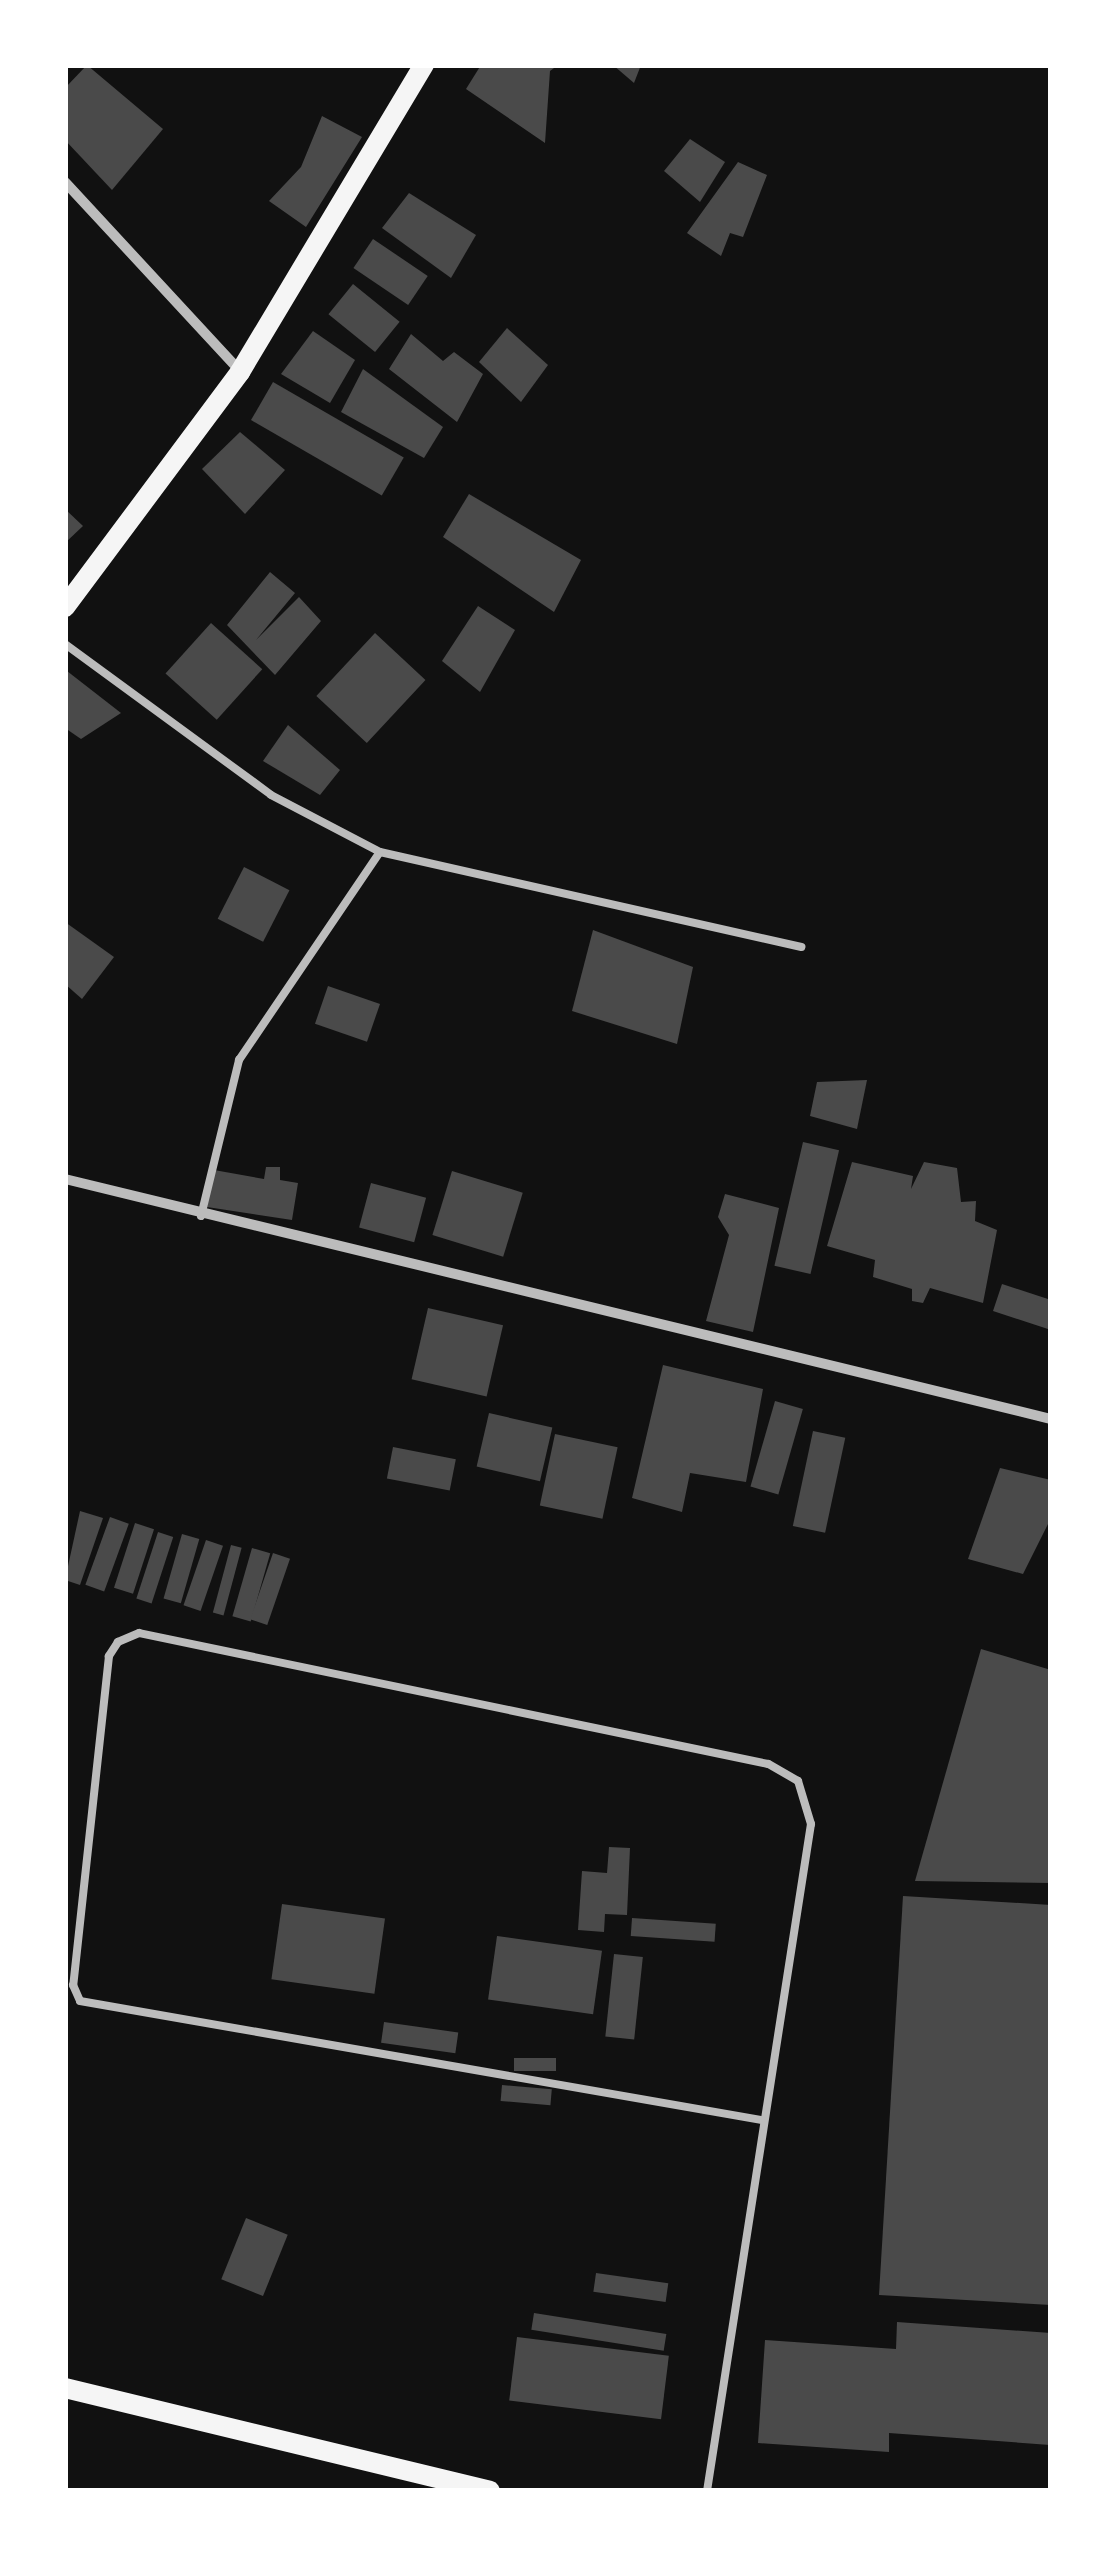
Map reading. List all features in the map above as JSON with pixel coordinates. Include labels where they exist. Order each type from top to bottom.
[{"type":"main road","points":[[65,607],[240,372],[424,65]]},
{"type":"main road","points":[[65,2388],[490,2491]]},
{"type":"street","points":[[65,182],[240,372]]},
{"type":"street","points":[[65,1179],[201,1216],[1051,1420]]},
{"type":"lane","points":[[65,644],[271,795],[380,852],[801,947]]},
{"type":"lane","points":[[201,1216],[239,1060],[380,852]]},
{"type":"lane","points":[[706,2491],[811,1824],[798,1782],[768,1764],[139,1633],[118,1642],[109,1656],[75,1966],[80,2001],[762,2120]]},
{"type":"building","points":[[87,65],[163,129],[112,190],[65,140],[65,88]]},
{"type":"building","points":[[481,65],[558,65],[550,71],[545,143],[466,89]]},
{"type":"building","points":[[613,65],[641,65],[634,83]]},
{"type":"building","points":[[322,116],[362,137],[306,227],[269,201],[301,167]]},
{"type":"building","points":[[690,139],[725,162],[700,202],[664,171]]},
{"type":"building","points":[[738,162],[767,175],[743,237],[730,233],[721,256],[687,233]]},
{"type":"building","points":[[409,193],[476,235],[451,278],[382,228]]},
{"type":"building","points":[[373,239],[428,276],[408,305],[353,268]]},
{"type":"building","points":[[353,284],[400,322],[375,352],[328,314]]},
{"type":"building","points":[[507,328],[548,365],[521,402],[479,362]]},
{"type":"building","points":[[313,331],[355,360],[330,403],[281,374]]},
{"type":"building","points":[[411,334],[443,361],[454,352],[483,374],[457,422],[389,369]]},
{"type":"building","points":[[363,369],[443,427],[424,458],[341,412]]},
{"type":"building","points":[[273,382],[404,458],[382,496],[251,420]]},
{"type":"building","points":[[240,432],[285,470],[245,514],[202,469]]},
{"type":"building","points":[[469,494],[581,560],[554,612],[443,537]]},
{"type":"building","points":[[65,509],[83,526],[65,543]]},
{"type":"building","points":[[270,572],[295,593],[256,640],[299,597],[321,621],[275,675],[227,625]]},
{"type":"building","points":[[478,606],[515,630],[480,692],[442,661]]},
{"type":"building","points":[[211,623],[262,669],[217,720],[165,674]]},
{"type":"building","points":[[375,633],[425,680],[367,743],[316,696]]},
{"type":"building","points":[[67,671],[121,713],[81,739],[65,728]]},
{"type":"building","points":[[288,725],[340,770],[320,795],[263,761]]},
{"type":"building","points":[[244,867],[289,890],[263,942],[218,919]]},
{"type":"building","points":[[65,922],[114,957],[82,999],[65,984]]},
{"type":"building","points":[[593,930],[693,967],[677,1044],[572,1011]]},
{"type":"building","points":[[328,986],[380,1004],[367,1042],[315,1024]]},
{"type":"building","points":[[867,1080],[857,1129],[810,1116],[817,1082]]},
{"type":"building","points":[[803,1142],[839,1150],[810,1274],[774,1266]]},
{"type":"building","points":[[852,1162],[913,1176],[911,1189],[924,1162],[957,1168],[961,1202],[976,1201],[975,1221],[997,1230],[983,1303],[930,1288],[923,1303],[912,1301],[912,1289],[873,1277],[875,1260],[827,1246]]},
{"type":"building","points":[[266,1167],[280,1167],[280,1180],[298,1183],[292,1220],[207,1207],[214,1170],[264,1179]]},
{"type":"building","points":[[452,1171],[523,1193],[503,1257],[432,1235]]},
{"type":"building","points":[[371,1183],[426,1198],[414,1242],[359,1227]]},
{"type":"building","points":[[725,1194],[779,1208],[753,1332],[706,1321],[729,1235],[718,1217]]},
{"type":"building","points":[[1002,1284],[1051,1300],[1051,1330],[993,1311]]},
{"type":"building","points":[[428,1308],[503,1325],[487,1396],[412,1379]]},
{"type":"building","points":[[663,1365],[763,1389],[746,1482],[690,1473],[682,1512],[632,1498]]},
{"type":"building","points":[[775,1401],[803,1409],[778,1495],[750,1487]]},
{"type":"building","points":[[489,1413],[552,1428],[540,1481],[477,1467]]},
{"type":"building","points":[[813,1431],[845,1438],[825,1533],[793,1526]]},
{"type":"building","points":[[555,1434],[618,1447],[602,1519],[540,1505]]},
{"type":"building","points":[[393,1447],[456,1459],[450,1491],[387,1478]]},
{"type":"building","points":[[1000,1468],[1051,1480],[1051,1518],[1023,1574],[968,1559]]},
{"type":"building","points":[[80,1511],[103,1518],[80,1585],[65,1580]]},
{"type":"building","points":[[110,1517],[129,1524],[104,1591],[85,1585]]},
{"type":"building","points":[[135,1523],[154,1529],[133,1594],[114,1588]]},
{"type":"building","points":[[158,1532],[173,1537],[152,1604],[136,1599]]},
{"type":"building","points":[[182,1534],[199,1539],[181,1603],[164,1598]]},
{"type":"building","points":[[206,1540],[223,1546],[201,1611],[184,1605]]},
{"type":"building","points":[[231,1545],[242,1548],[224,1615],[213,1613]]},
{"type":"building","points":[[252,1548],[270,1553],[251,1621],[232,1616]]},
{"type":"building","points":[[273,1553],[290,1559],[267,1625],[250,1619]]},
{"type":"building","points":[[981,1649],[1051,1670],[1051,1883],[915,1881]]},
{"type":"building","points":[[609,1847],[630,1848],[627,1915],[605,1914],[604,1932],[578,1930],[582,1871],[607,1873]]},
{"type":"building","points":[[903,1896],[1051,1905],[1051,2305],[879,2295]]},
{"type":"building","points":[[282,1904],[385,1918],[374,1994],[271,1979]]},
{"type":"building","points":[[632,1918],[716,1924],[715,1942],[631,1936]]},
{"type":"building","points":[[497,1936],[602,1951],[593,2014],[488,1999]]},
{"type":"building","points":[[614,1954],[643,1957],[634,2040],[605,2037]]},
{"type":"building","points":[[384,2022],[458,2032],[455,2053],[381,2043]]},
{"type":"building","points":[[514,2058],[556,2058],[556,2071],[514,2071]]},
{"type":"building","points":[[502,2085],[552,2089],[550,2105],[501,2101]]},
{"type":"building","points":[[246,2218],[288,2235],[263,2296],[221,2279]]},
{"type":"building","points":[[596,2273],[668,2283],[666,2302],[593,2292]]},
{"type":"building","points":[[534,2313],[666,2334],[664,2351],[531,2330]]},
{"type":"building","points":[[897,2322],[1051,2333],[1050,2445],[889,2433],[889,2452],[758,2443],[765,2340],[896,2349]]},
{"type":"building","points":[[517,2337],[669,2356],[661,2419],[509,2401]]}]
